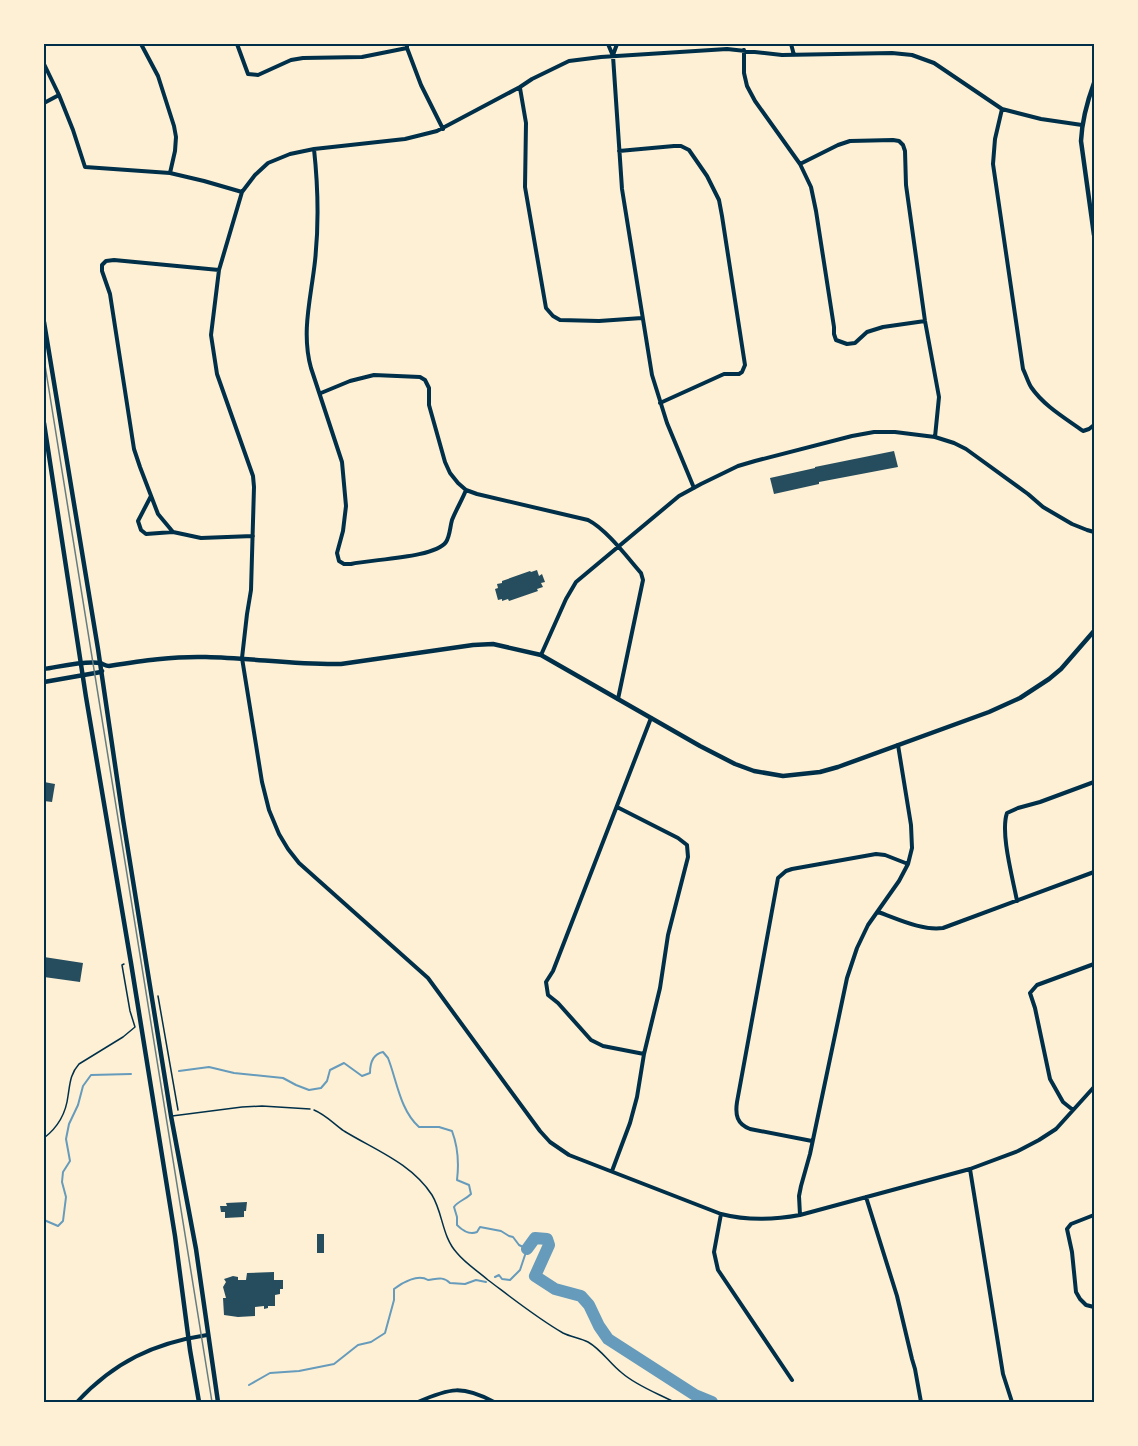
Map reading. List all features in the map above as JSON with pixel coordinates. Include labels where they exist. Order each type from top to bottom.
[{"type":"main road","points":[[1095,83],[1087,102],[1082,125],[1082,154],[1095,235]]},
{"type":"main road","points":[[44,322],[171,1116],[196,1249],[218,1402]]},
{"type":"main road","points":[[44,423],[81,663],[176,1236],[199,1402]]},
{"type":"main road","points":[[44,669],[81,663],[100,663],[106,666],[184,657],[341,664],[493,644],[541,655],[735,764],[775,775],[806,774],[820,772],[898,745],[989,712],[1020,698],[1061,669],[1095,631]]},
{"type":"main road","points":[[44,681],[101,672],[106,666]]},
{"type":"street","points":[[141,44],[158,76],[174,126],[175,151],[170,173]]},
{"type":"street","points":[[237,44],[248,74],[258,75],[291,60],[363,57],[407,46],[421,85],[442,129]]},
{"type":"street","points":[[608,44],[613,56],[622,189],[652,375],[660,403],[694,488]]},
{"type":"street","points":[[613,56],[617,44]]},
{"type":"street","points":[[791,44],[794,55]]},
{"type":"street","points":[[1082,125],[1041,119],[1002,108],[934,63],[912,55],[892,53],[774,55],[727,49],[569,61],[442,129],[405,139],[314,149],[290,154],[268,163],[242,192],[219,270],[211,335],[217,374],[253,476],[252,590],[242,658],[265,796],[272,820],[288,849],[299,863],[428,978],[550,1142],[569,1155],[722,1214],[770,1220],[800,1215],[970,1169],[1018,1151],[1056,1129],[1095,1087]]},
{"type":"street","points":[[744,50],[744,73],[747,86],[755,101],[800,164],[811,187],[836,340],[847,344],[855,343],[867,332],[883,327],[926,321]]},
{"type":"street","points":[[44,64],[73,130],[85,167],[170,173],[242,192]]},
{"type":"street","points":[[520,87],[526,123],[525,187],[546,308],[560,320],[599,321],[642,318]]},
{"type":"street","points":[[44,103],[59,95]]},
{"type":"street","points":[[1002,108],[995,139],[993,164],[1023,369],[1032,387],[1047,405],[1063,418],[1083,431],[1095,425]]},
{"type":"street","points":[[800,164],[850,141],[893,140],[903,145],[906,185],[939,397],[935,437]]},
{"type":"street","points":[[619,151],[674,146],[681,146],[689,150],[707,176],[719,200],[722,216],[745,365],[739,374],[724,374],[660,403]]},
{"type":"street","points":[[314,149],[317,181],[316,240],[306,338],[307,354],[342,462],[346,506],[337,557],[341,563],[351,564],[424,554],[436,549],[447,541],[453,519],[466,490]]},
{"type":"street","points":[[173,532],[158,514],[150,496],[131,435],[110,294],[102,265],[106,261],[114,260],[219,270]]},
{"type":"street","points":[[321,393],[350,381],[374,375],[420,377],[425,380],[429,388],[429,405],[445,462],[450,473],[466,490],[594,523],[641,573],[643,580],[618,699]]},
{"type":"street","points":[[541,655],[572,587],[583,575],[679,496],[738,466],[852,436],[874,432],[894,432],[935,437],[954,443],[966,449],[1043,507],[1072,524],[1095,532]]},
{"type":"street","points":[[150,496],[138,521],[141,530],[146,534],[173,532],[201,538],[253,536]]},
{"type":"street","points":[[644,1054],[603,1046],[591,1040],[548,995],[546,982],[554,971],[651,718]]},
{"type":"street","points":[[800,1215],[801,1186],[852,962],[868,925],[908,864],[912,848],[911,825],[898,745]]},
{"type":"street","points":[[1017,901],[1005,833],[1007,813],[1095,782]]},
{"type":"street","points":[[612,1171],[637,1097],[644,1054],[660,988],[668,935],[687,863],[688,851],[687,845],[678,838],[617,807]]},
{"type":"street","points":[[812,1141],[750,1130],[737,1118],[737,1106],[778,878],[792,869],[869,855],[885,855],[908,864]]},
{"type":"street","points":[[878,912],[925,927],[943,928],[1095,872]]},
{"type":"street","points":[[1072,1110],[1064,1102],[1050,1079],[1030,993],[1037,985],[1095,964]]},
{"type":"street","points":[[970,1169],[1003,1374],[1012,1402]]},
{"type":"street","points":[[866,1197],[897,1296],[921,1402]]},
{"type":"street","points":[[722,1214],[714,1252],[718,1270],[792,1380]]},
{"type":"street","points":[[1095,1215],[1071,1224],[1067,1229],[1076,1292],[1086,1305],[1095,1307]]},
{"type":"street","points":[[77,1402],[87,1391],[125,1362],[162,1345],[207,1335]]},
{"type":"street","points":[[418,1402],[451,1390],[466,1391],[494,1402]]},
{"type":"lane","points":[[171,1116],[252,1107],[310,1109]]},
{"type":"path","points":[[44,1138],[56,1126],[62,1115],[70,1078],[74,1070],[79,1064],[135,1027],[122,965]]},
{"type":"path","points":[[157,990],[179,1116]]},
{"type":"path","points":[[310,1109],[316,1110],[341,1129],[389,1156],[424,1184],[433,1197],[446,1236],[455,1252],[468,1264],[565,1334],[590,1343],[628,1378],[674,1402]]},
{"type":"building","points":[[894,451],[898,467],[819,482],[819,484],[774,494],[770,478]]},
{"type":"building","points":[[537,570],[539,576],[542,574],[545,582],[541,583],[543,587],[537,589],[538,591],[509,601],[508,599],[498,600],[495,589],[498,588],[497,584]]},
{"type":"building","points":[[44,782],[55,784],[52,802],[44,801]]},
{"type":"building","points":[[44,957],[83,963],[80,982],[44,977]]},
{"type":"building","points":[[247,1202],[244,1217],[225,1218],[225,1212],[221,1212],[220,1206],[227,1206],[226,1203]]},
{"type":"building","points":[[317,1234],[324,1234],[324,1253],[317,1253]]},
{"type":"building","points":[[274,1272],[274,1280],[283,1280],[283,1289],[280,1289],[280,1294],[275,1295],[275,1306],[268,1306],[264,1309],[264,1306],[255,1307],[255,1316],[224,1315],[223,1298],[226,1298],[223,1287],[226,1282],[224,1279],[233,1276],[238,1277],[238,1280],[246,1280],[247,1273]]},
{"type":"waterway","points":[[179,1071],[209,1067],[234,1073],[283,1078],[309,1090],[321,1088],[327,1081],[330,1070],[344,1063],[362,1076],[370,1073],[373,1060],[383,1052],[388,1058],[403,1104],[419,1127],[439,1127],[452,1131],[456,1143],[457,1180],[469,1185],[471,1194],[454,1207],[457,1225],[469,1233],[477,1232],[480,1227],[501,1231],[513,1237],[519,1245],[527,1249],[520,1270],[510,1280],[502,1279],[499,1275],[495,1277]]},
{"type":"waterway","points":[[44,1220],[58,1226],[63,1221],[66,1197],[62,1182],[63,1172],[70,1161],[66,1139],[83,1086],[91,1075],[131,1074]]},
{"type":"waterway","points":[[527,1249],[535,1238],[547,1239],[549,1245],[535,1276],[555,1289],[581,1296],[589,1305],[608,1339],[695,1395],[712,1402]]},
{"type":"waterway","points":[[249,1385],[270,1373],[299,1371],[334,1364],[358,1345],[371,1342],[385,1333],[394,1300],[394,1289],[406,1281],[424,1278],[465,1284],[476,1280],[486,1282]]},
{"type":"tram line","points":[[44,359],[212,1402]]}]
